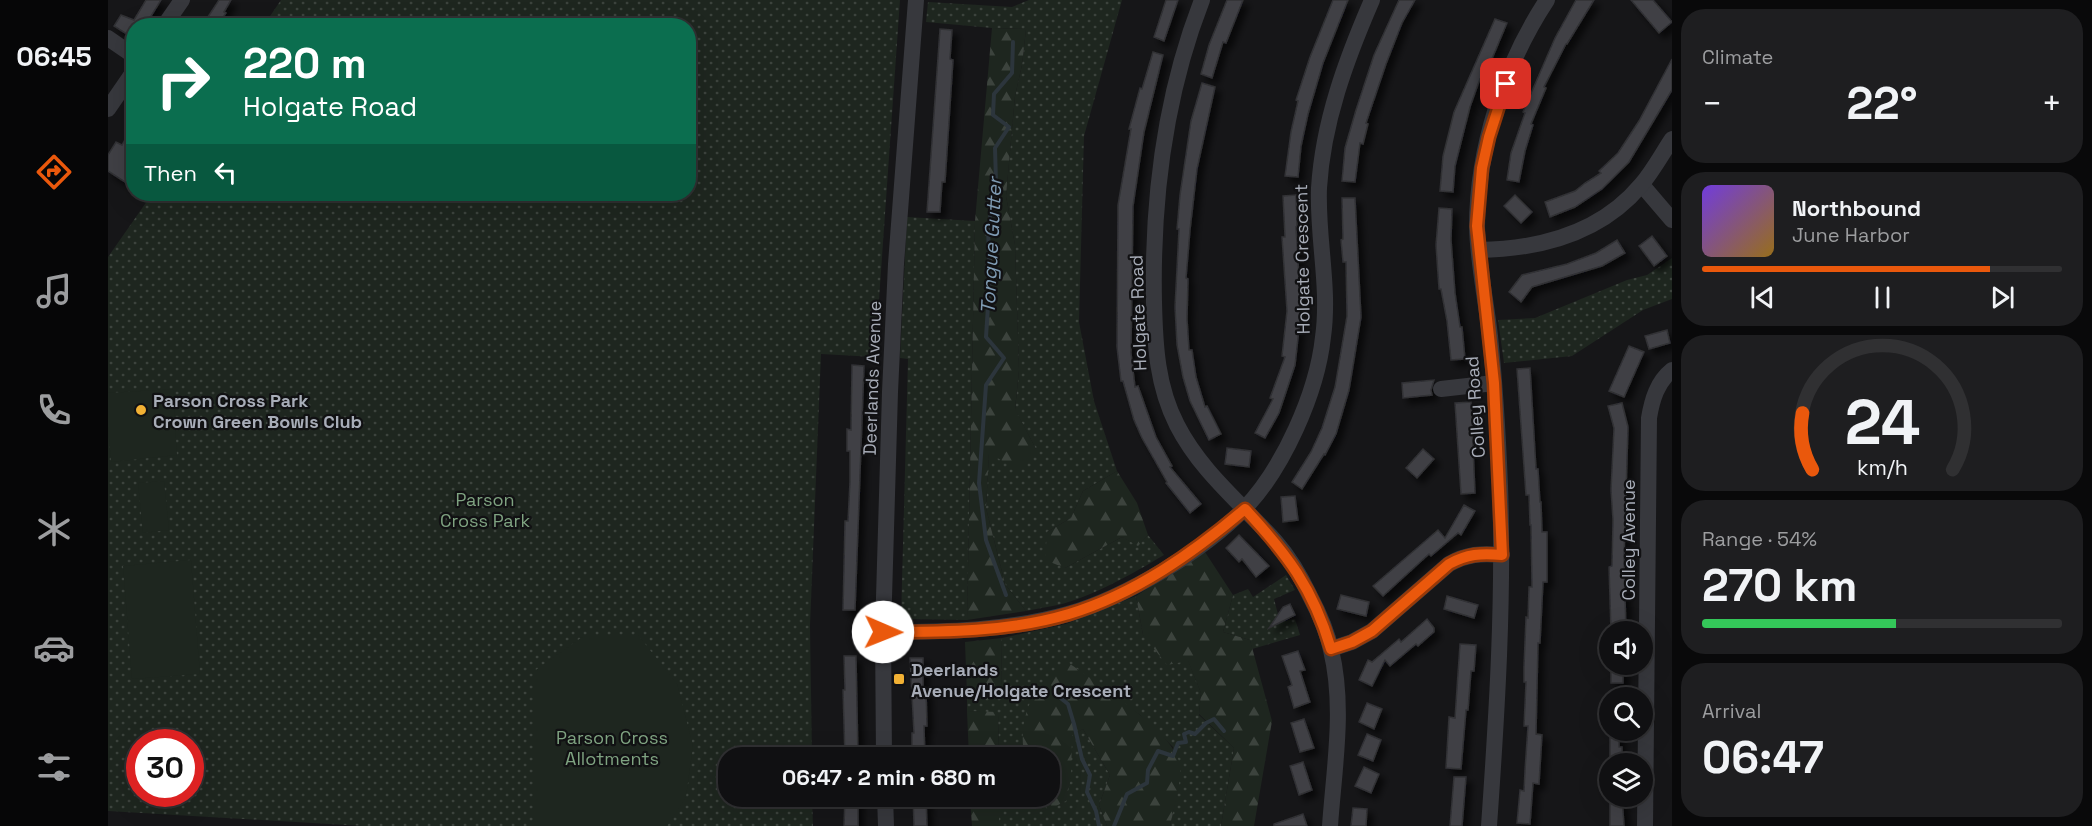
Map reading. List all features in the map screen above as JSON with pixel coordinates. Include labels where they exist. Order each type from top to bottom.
[{"type":"street","points":[[170,18],[182,0]]},
{"type":"street","name":"Deerlands Avenue","points":[[884,747],[883,632],[896,264],[916,0]]},
{"type":"street","name":"Holgate Road","points":[[1202,0],[1178,76],[1161,171],[1154,283],[1157,363],[1168,406],[1188,446],[1214,479],[1278,544],[1296,569],[1319,614],[1331,649],[1338,688],[1330,826]]},
{"type":"street","name":"Holgate Crescent","points":[[883,632],[946,632],[1033,622],[1100,603],[1157,573],[1192,551],[1245,509],[1283,452],[1298,424],[1318,369],[1326,308],[1319,219],[1319,187],[1323,157],[1335,97],[1372,0]]},
{"type":"street","name":"Colley Road","points":[[1489,826],[1499,685],[1502,555],[1494,383],[1479,250],[1479,201],[1489,137],[1498,103],[1529,32],[1547,0]]},
{"type":"street","points":[[108,38],[126,50]]},
{"type":"street","points":[[108,109],[126,83]]},
{"type":"street","points":[[1479,250],[1530,246],[1579,232],[1609,214],[1642,185],[1672,139]]},
{"type":"street","points":[[1642,185],[1672,220]]},
{"type":"street","name":"Colley Avenue","points":[[1645,826],[1649,418],[1651,402],[1656,389],[1672,370]]},
{"type":"street","points":[[1441,389],[1494,383]]},
{"type":"street","points":[[1331,649],[1352,642],[1372,631],[1449,564],[1472,554],[1502,555]]},
{"type":"street","points":[[885,807],[886,826]]},
{"type":"green space","name":"Parson Cross Park","points":[[281,0],[900,0],[875,357],[821,354],[810,626],[812,747],[718,747],[718,807],[812,807],[813,826],[363,826],[108,811],[108,257],[147,201],[696,201],[696,18],[269,18]]},
{"type":"green space","points":[[1029,0],[1122,0],[1084,136],[1079,322],[1094,401],[1117,471],[1083,491],[1071,518],[1047,532],[1065,568],[1122,537],[1138,545],[1148,535],[1164,555],[1126,577],[1085,596],[1058,605],[1026,611],[1005,584],[986,508],[989,452],[1036,449],[1015,410],[1019,370],[1015,245],[1006,196],[1015,96],[1022,65],[1026,29],[926,22],[928,2],[1012,7]]},
{"type":"green space","points":[[992,28],[1026,29],[1022,65],[1015,96],[1006,196],[1015,245],[1019,370],[1015,409],[1036,449],[1016,469],[989,453],[986,508],[1005,584],[1026,611],[967,620],[975,221]]},
{"type":"green space","points":[[907,217],[975,221],[967,620],[901,619],[908,359],[900,358]]},
{"type":"green space","points":[[1672,258],[1672,299],[1643,310],[1572,356],[1504,363],[1498,320],[1535,318],[1627,280],[1647,275]]},
{"type":"green space","name":"Parson Cross Park Crown Green Bowls Club","points":[[173,389],[177,455],[111,462],[108,393]]},
{"type":"green space","points":[[1117,471],[1137,503],[1148,535],[1138,546],[1122,537],[1065,568],[1045,560],[1047,532],[1071,518],[1083,491]]},
{"type":"green space","points":[[164,481],[169,530],[143,533],[138,483]]},
{"type":"green space","points":[[1205,552],[1233,595],[1223,632],[1250,640],[1272,721],[1254,826],[1221,826],[1234,748],[1199,714],[1201,693],[1188,661],[1167,665],[1143,635],[1136,596]]},
{"type":"green space","points":[[191,560],[200,674],[132,679],[123,566]]},
{"type":"green space","points":[[1286,575],[1295,590],[1274,599],[1280,622],[1295,619],[1300,635],[1252,649],[1250,640],[1223,632],[1233,595],[1248,589],[1253,597]]},
{"type":"green space","points":[[1136,596],[1143,635],[1188,660],[1201,693],[1199,715],[1234,748],[1221,826],[1170,826],[1178,788],[1173,747],[1140,715],[1069,664],[1023,747],[999,747],[998,713],[967,711],[967,694],[1001,690],[1002,638],[1066,624]]},
{"type":"green space","name":"Parson Cross Allotments","points":[[585,635],[638,635],[677,684],[693,746],[686,797],[667,826],[533,826],[533,672]]},
{"type":"green space","points":[[1002,638],[1001,690],[967,694],[965,642]]},
{"type":"green space","points":[[1069,663],[1134,710],[1165,739],[1175,753],[1180,766],[1178,789],[1170,826],[1107,826],[1099,805],[1110,775],[1083,729],[1072,735],[1071,778],[1066,801],[1060,804],[1060,747],[1023,747],[1023,729],[1031,700],[1048,679]]},
{"type":"green space","points":[[967,711],[998,712],[999,747],[969,747]]},
{"type":"green space","points":[[1083,729],[1110,775],[1099,805],[1107,826],[999,826],[999,807],[1048,807],[1049,809],[1060,807],[1060,794],[1071,778],[1071,735]]},
{"type":"green space","points":[[971,807],[999,807],[999,826],[972,826]]},
{"type":"building","points":[[146,0],[161,0],[150,18],[135,18]]},
{"type":"building","points":[[219,0],[231,0],[223,18],[207,18]]},
{"type":"building","points":[[1166,0],[1178,0],[1164,41],[1154,37]]},
{"type":"building","points":[[1227,0],[1243,0],[1226,43],[1223,42],[1212,78],[1201,74],[1209,45]]},
{"type":"building","points":[[1333,0],[1348,0],[1323,63],[1308,114],[1301,146],[1298,177],[1285,176],[1298,101],[1296,100]]},
{"type":"building","points":[[1399,0],[1415,0],[1402,23],[1366,123],[1368,124],[1363,144],[1360,143],[1355,182],[1342,181],[1345,148],[1356,110],[1374,55]]},
{"type":"building","points":[[1576,0],[1594,0],[1566,44],[1544,87],[1546,88],[1531,124],[1533,125],[1519,182],[1507,180],[1511,153],[1525,113],[1523,112],[1555,38]]},
{"type":"building","points":[[1631,0],[1653,0],[1672,22],[1659,33]]},
{"type":"building","points":[[121,15],[129,18],[126,18],[126,33],[114,26]]},
{"type":"building","points":[[1495,19],[1507,23],[1483,80],[1480,79],[1470,107],[1455,166],[1453,192],[1440,191],[1443,156],[1454,112]]},
{"type":"building","points":[[940,29],[952,30],[950,59],[953,60],[945,182],[942,182],[940,212],[927,212]]},
{"type":"building","points":[[1153,52],[1163,55],[1144,132],[1133,206],[1131,353],[1135,387],[1138,386],[1156,437],[1172,466],[1170,467],[1201,504],[1190,513],[1166,483],[1134,420],[1123,381],[1121,381],[1117,347],[1118,205],[1131,129],[1129,129]]},
{"type":"building","points":[[1672,59],[1672,90],[1629,162],[1602,189],[1575,207],[1550,217],[1545,202],[1575,191],[1601,173],[1599,171],[1618,153],[1639,121]]},
{"type":"building","points":[[1202,83],[1215,87],[1197,169],[1186,278],[1188,279],[1189,350],[1192,350],[1196,377],[1205,407],[1207,406],[1221,434],[1209,440],[1190,401],[1183,377],[1177,345],[1175,307],[1180,195],[1191,121]]},
{"type":"building","points":[[126,138],[126,183],[108,171],[108,155],[116,142],[122,145]]},
{"type":"building","points":[[1296,195],[1301,310],[1295,365],[1279,413],[1265,438],[1255,433],[1273,399],[1270,398],[1285,357],[1282,356],[1287,311],[1282,237],[1285,237],[1283,196]]},
{"type":"building","points":[[1515,195],[1532,212],[1521,223],[1504,206]]},
{"type":"building","points":[[1342,198],[1355,198],[1361,317],[1349,390],[1336,434],[1302,489],[1292,482],[1311,452],[1322,428],[1335,387],[1347,316],[1346,262],[1343,262],[1341,240],[1343,239]]},
{"type":"building","points":[[1439,208],[1452,209],[1451,240],[1455,293],[1460,327],[1462,327],[1465,359],[1451,360],[1447,321],[1441,289],[1439,289],[1436,245]]},
{"type":"building","points":[[1652,236],[1667,256],[1654,266],[1639,246]]},
{"type":"building","points":[[1617,240],[1625,253],[1602,266],[1532,287],[1521,302],[1509,292],[1522,275],[1567,264],[1596,253]]},
{"type":"building","points":[[1667,330],[1670,343],[1649,349],[1645,336]]},
{"type":"building","points":[[1629,346],[1644,352],[1624,397],[1609,391]]},
{"type":"building","points":[[852,365],[864,366],[855,610],[843,610],[845,521],[848,521],[850,481],[847,429],[851,430]]},
{"type":"building","points":[[1530,368],[1542,532],[1547,532],[1547,582],[1543,582],[1540,643],[1538,643],[1536,734],[1542,735],[1539,784],[1533,783],[1530,824],[1517,823],[1520,790],[1524,791],[1528,726],[1524,726],[1526,682],[1524,682],[1524,666],[1529,587],[1532,587],[1529,495],[1526,495],[1517,369]]},
{"type":"building","points":[[1434,380],[1432,395],[1403,398],[1402,383]]},
{"type":"building","points":[[1471,402],[1475,493],[1461,494],[1455,403]]},
{"type":"building","points":[[1622,403],[1628,427],[1624,558],[1626,621],[1611,621],[1609,567],[1612,566],[1611,490],[1614,428],[1608,406]]},
{"type":"building","points":[[1227,448],[1251,451],[1249,467],[1225,464]]},
{"type":"building","points":[[1423,449],[1434,459],[1417,478],[1406,468]]},
{"type":"building","points":[[1295,496],[1298,520],[1283,522],[1281,497]]},
{"type":"building","points":[[1464,505],[1475,511],[1461,535],[1458,533],[1431,556],[1429,554],[1383,596],[1373,586],[1438,530],[1445,538]]},
{"type":"building","points":[[1239,535],[1269,566],[1256,577],[1242,559],[1239,562],[1226,548]]},
{"type":"building","points":[[1341,595],[1369,602],[1366,616],[1337,609]]},
{"type":"building","points":[[1447,596],[1478,605],[1474,618],[1444,609]]},
{"type":"building","points":[[1290,604],[1295,615],[1269,628],[1283,607]]},
{"type":"building","points":[[1427,619],[1434,628],[1434,632],[1390,666],[1385,660],[1372,686],[1359,680],[1368,660],[1372,662],[1399,639],[1401,642]]},
{"type":"building","points":[[1460,644],[1476,645],[1468,710],[1466,710],[1461,769],[1446,768],[1449,717],[1455,718]]},
{"type":"building","points":[[1298,651],[1305,670],[1300,671],[1310,702],[1294,708],[1288,687],[1292,685],[1282,656]]},
{"type":"building","points":[[844,656],[856,656],[858,747],[845,747],[843,690],[845,690]]},
{"type":"building","points":[[910,658],[923,658],[923,689],[926,689],[927,726],[924,726],[925,747],[912,747],[912,733],[914,733]]},
{"type":"building","points":[[1611,675],[1623,675],[1623,683],[1611,683]]},
{"type":"building","points":[[1367,703],[1382,709],[1374,729],[1359,722]]},
{"type":"building","points":[[1304,719],[1314,748],[1300,752],[1291,723]]},
{"type":"building","points":[[1367,734],[1381,740],[1373,761],[1358,755]]},
{"type":"building","points":[[1610,741],[1619,741],[1622,753],[1610,753]]},
{"type":"building","points":[[1303,762],[1312,790],[1299,795],[1290,766]]},
{"type":"building","points":[[1364,767],[1379,774],[1371,793],[1355,786]]},
{"type":"building","points":[[1454,777],[1466,777],[1462,826],[1450,826]]},
{"type":"building","points":[[845,807],[858,807],[858,826],[844,826]]},
{"type":"building","points":[[913,807],[926,807],[927,826],[914,826]]},
{"type":"building","points":[[1610,807],[1623,807],[1624,826],[1610,826]]},
{"type":"building","points":[[1353,808],[1367,809],[1366,826],[1351,826]]},
{"type":"building","points":[[1303,814],[1307,826],[1274,826],[1274,824]]},
{"type":"waterway","name":"Tongue Gutter","points":[[1006,595],[986,540],[979,483],[986,385],[1004,358],[986,337],[990,275],[988,230],[996,182],[995,148],[1009,127],[993,115],[994,94],[1012,73],[1013,42]]},
{"type":"waterway","name":"Tongue Gutter","points":[[1058,696],[1068,704],[1082,759],[1090,775],[1087,792],[1096,811],[1099,826]]},
{"type":"waterway","points":[[1114,826],[1127,794],[1147,783],[1148,770],[1158,751],[1173,756],[1178,743],[1186,742],[1184,734],[1189,732],[1195,734],[1206,723],[1214,719],[1224,731]]},
{"type":"place","name":"Parson Cross Park Crown Green Bowls Club","points":[[141,410]]},
{"type":"place","name":"Deerlands Avenue/Holgate Crescent","points":[[899,679]]},
{"type":"route","points":[[883,632],[946,632],[1033,622],[1100,603],[1157,573],[1192,551],[1245,509],[1278,544],[1296,569],[1319,614],[1331,649],[1352,642],[1372,631],[1449,564],[1472,554],[1502,555],[1494,383],[1477,226],[1482,168],[1498,103],[1506,84]]}]
